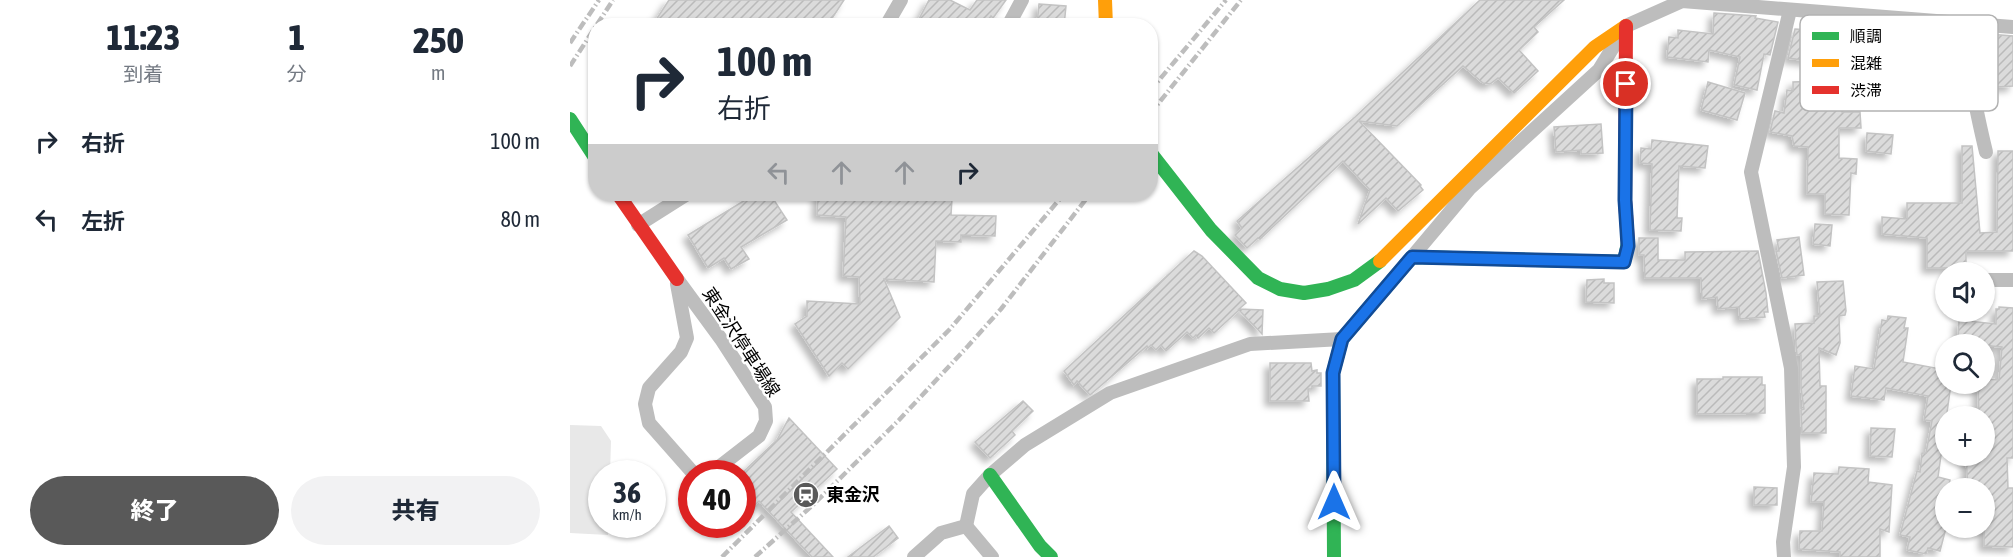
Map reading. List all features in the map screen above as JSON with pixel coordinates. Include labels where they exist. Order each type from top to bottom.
[{"type":"street","points":[[891,18],[901,0]]},
{"type":"street","points":[[1012,18],[1022,0]]},
{"type":"street","points":[[1158,162],[1211,230],[1258,278],[1280,289],[1305,293],[1328,289],[1354,280],[1379,262],[1595,47],[1662,0]]},
{"type":"street","points":[[1334,557],[1333,373],[1342,339],[1470,188],[1599,70],[1626,26],[1682,1],[1853,15]]},
{"type":"street","points":[[1784,557],[1783,542],[1794,467],[1791,368],[1751,172],[1790,10]]},
{"type":"street","points":[[1412,257],[1624,262],[1628,246],[1625,200],[1626,26]]},
{"type":"street","points":[[1998,26],[2013,27]]},
{"type":"street","points":[[1976,111],[1986,152]]},
{"type":"street","points":[[570,118],[588,146]]},
{"type":"street","name":"東金沢停車場線","points":[[623,201],[721,339],[765,407],[766,421],[759,435],[728,460]]},
{"type":"street","points":[[638,225],[676,201]]},
{"type":"street","name":"東金沢停車場線","points":[[676,279],[687,338],[681,352],[649,388],[645,404],[649,423],[682,460]]},
{"type":"street","points":[[1995,280],[2013,280]]},
{"type":"street","points":[[966,526],[973,494],[990,475],[1025,445],[1110,393],[1250,344],[1342,339]]},
{"type":"street","points":[[990,475],[1040,546],[1051,557]]},
{"type":"street","points":[[914,557],[941,533],[966,526]]},
{"type":"street","points":[[966,526],[992,557]]},
{"type":"shaded area","points":[[570,425],[601,426],[611,441],[610,460],[588,460],[588,534],[570,533]]},
{"type":"building","points":[[669,0],[844,0],[832,18],[657,18]]},
{"type":"building","points":[[929,0],[950,0],[970,10],[977,0],[1006,0],[993,18],[991,16],[990,18],[920,18]]},
{"type":"building","points":[[1480,0],[1564,0],[1534,27],[1538,32],[1519,50],[1538,71],[1514,93],[1498,78],[1490,84],[1483,83],[1463,66],[1397,126],[1359,121],[1421,185],[1423,190],[1398,211],[1386,198],[1358,224],[1370,190],[1343,161],[1260,239],[1258,238],[1247,248],[1235,235],[1242,228],[1237,221],[1355,117]]},
{"type":"building","points":[[1039,4],[1066,6],[1065,18],[1038,18]]},
{"type":"building","points":[[1714,13],[1756,16],[1755,18],[1778,22],[1770,55],[1764,54],[1757,90],[1734,85],[1740,57],[1709,50],[1708,62],[1667,57],[1669,37],[1678,38],[1678,30],[1713,34]]},
{"type":"building","points":[[1795,29],[1800,29],[1800,60],[1788,58]]},
{"type":"building","points":[[1998,35],[2013,36],[2013,86],[1998,87]]},
{"type":"building","points":[[1708,82],[1745,93],[1737,120],[1701,110]]},
{"type":"building","points":[[1793,82],[1800,82],[1800,111],[1860,112],[1861,128],[1839,128],[1839,158],[1857,159],[1856,174],[1851,173],[1849,215],[1825,214],[1825,194],[1807,194],[1808,147],[1794,146],[1792,136],[1770,132],[1775,111],[1784,113],[1787,90],[1793,91]]},
{"type":"building","points":[[1601,124],[1603,153],[1581,154],[1581,150],[1556,152],[1554,127]]},
{"type":"building","points":[[1867,133],[1893,135],[1891,154],[1866,151]]},
{"type":"building","points":[[1652,140],[1708,146],[1705,168],[1679,166],[1677,218],[1682,218],[1681,231],[1650,230],[1652,164],[1640,163],[1641,148],[1651,149]]},
{"type":"building","points":[[1962,146],[1972,146],[1980,233],[1997,232],[1998,151],[2013,151],[2013,251],[1966,251],[1966,262],[1935,262],[1935,268],[1927,268],[1927,238],[1882,234],[1882,217],[1907,219],[1907,203],[1962,203]]},
{"type":"building","points":[[744,201],[775,201],[787,220],[741,247],[749,259],[731,269],[724,258],[708,268],[688,235]]},
{"type":"building","points":[[818,201],[952,201],[951,215],[996,216],[995,236],[961,235],[961,242],[936,241],[934,282],[884,279],[900,317],[848,369],[842,363],[829,376],[795,324],[807,316],[807,301],[860,304],[859,277],[843,276],[846,217],[817,215]]},
{"type":"building","points":[[1815,224],[1832,225],[1830,246],[1813,244]]},
{"type":"building","points":[[1799,237],[1804,275],[1782,278],[1776,251],[1779,251],[1777,240]]},
{"type":"building","points":[[1639,238],[1658,238],[1658,260],[1685,260],[1685,252],[1758,251],[1766,293],[1768,312],[1764,312],[1765,317],[1740,319],[1739,307],[1718,309],[1717,297],[1702,299],[1701,278],[1645,278],[1644,255],[1639,255]]},
{"type":"building","points":[[1194,251],[1202,256],[1246,303],[1239,309],[1263,310],[1262,334],[1239,310],[1214,333],[1209,328],[1198,338],[1196,335],[1193,338],[1187,332],[1166,351],[1161,345],[1156,350],[1151,345],[1148,348],[1147,346],[1090,395],[1077,381],[1074,385],[1064,371]]},
{"type":"building","points":[[1604,279],[1604,283],[1614,283],[1614,303],[1586,302],[1587,280]]},
{"type":"building","points":[[1843,281],[1846,311],[1845,315],[1839,316],[1840,343],[1836,355],[1819,348],[1820,386],[1826,386],[1826,433],[1802,433],[1801,410],[1804,409],[1801,388],[1801,355],[1797,355],[1795,324],[1814,323],[1814,316],[1820,316],[1817,282]]},
{"type":"building","points":[[1999,307],[2013,308],[2013,458],[2007,458],[2008,488],[2013,488],[2013,547],[1984,546],[1984,538],[1995,538],[1995,478],[1967,478],[1967,466],[1995,466],[1995,406],[1979,406],[1978,394],[1995,394],[1995,380],[1999,380],[2002,347],[1995,346],[1995,334],[1958,334],[1959,322],[1996,324],[1996,309]]},
{"type":"building","points":[[1888,316],[1906,318],[1904,328],[1908,328],[1903,362],[1935,368],[1935,394],[1950,394],[1948,406],[1935,406],[1935,466],[1940,466],[1938,477],[1942,478],[1935,478],[1935,538],[1943,538],[1940,551],[1928,548],[1926,554],[1907,550],[1910,537],[1900,535],[1917,471],[1920,472],[1922,453],[1926,453],[1932,421],[1924,420],[1928,396],[1886,388],[1884,400],[1851,396],[1855,366],[1874,369],[1882,320],[1887,321]]},
{"type":"building","points":[[1270,363],[1311,363],[1312,371],[1317,370],[1317,373],[1321,373],[1321,386],[1312,386],[1312,389],[1308,389],[1309,401],[1270,401]]},
{"type":"building","points":[[1723,377],[1762,377],[1762,385],[1765,385],[1765,413],[1697,414],[1697,379],[1723,379]]},
{"type":"building","points":[[1023,401],[1033,411],[1012,431],[1015,435],[990,458],[975,442]]},
{"type":"building","points":[[789,418],[837,469],[791,512],[833,557],[812,557],[759,501],[756,504],[756,460],[777,440]]},
{"type":"building","points":[[1871,428],[1895,429],[1892,457],[1870,456]]},
{"type":"building","points":[[1839,467],[1869,469],[1868,482],[1892,485],[1889,532],[1880,529],[1880,557],[1840,557],[1840,552],[1799,549],[1800,531],[1822,531],[1824,502],[1811,502],[1814,473],[1838,474]]},
{"type":"building","points":[[1754,487],[1777,488],[1777,505],[1754,505]]},
{"type":"building","points":[[889,526],[898,538],[873,557],[848,557]]},
{"type":"railway","points":[[570,43],[599,0]]},
{"type":"railway","points":[[601,18],[613,0]]},
{"type":"railway","points":[[1158,81],[1226,0]]},
{"type":"railway","points":[[1158,104],[1241,0]]},
{"type":"railway","points":[[570,66],[588,38]]},
{"type":"railway","points":[[722,557],[950,329],[1058,201]]},
{"type":"railway","points":[[755,557],[814,504],[899,420],[968,346],[1001,309],[1085,201]]},
{"type":"traffic: fast","points":[[570,119],[588,147]]},
{"type":"traffic: fast","points":[[1158,162],[1211,230],[1258,278],[1280,289],[1304,293],[1328,289],[1354,280],[1380,261]]},
{"type":"traffic: fast","points":[[1334,557],[1333,373],[1342,339],[1412,257],[1624,262],[1628,243]]},
{"type":"traffic: fast","points":[[990,475],[1040,546],[1051,557]]},
{"type":"traffic: slow","points":[[1105,0],[1106,18]]},
{"type":"traffic: slow","points":[[1380,261],[1595,47],[1626,26]]},
{"type":"traffic: jam","points":[[1626,26],[1625,200],[1628,243]]},
{"type":"traffic: jam","points":[[623,201],[677,279]]},
{"type":"place","name":"東金沢","points":[[806,495]]},
{"type":"route","points":[[1334,502],[1333,373],[1342,339],[1412,257],[1624,262],[1628,246],[1625,200],[1626,84]]}]
